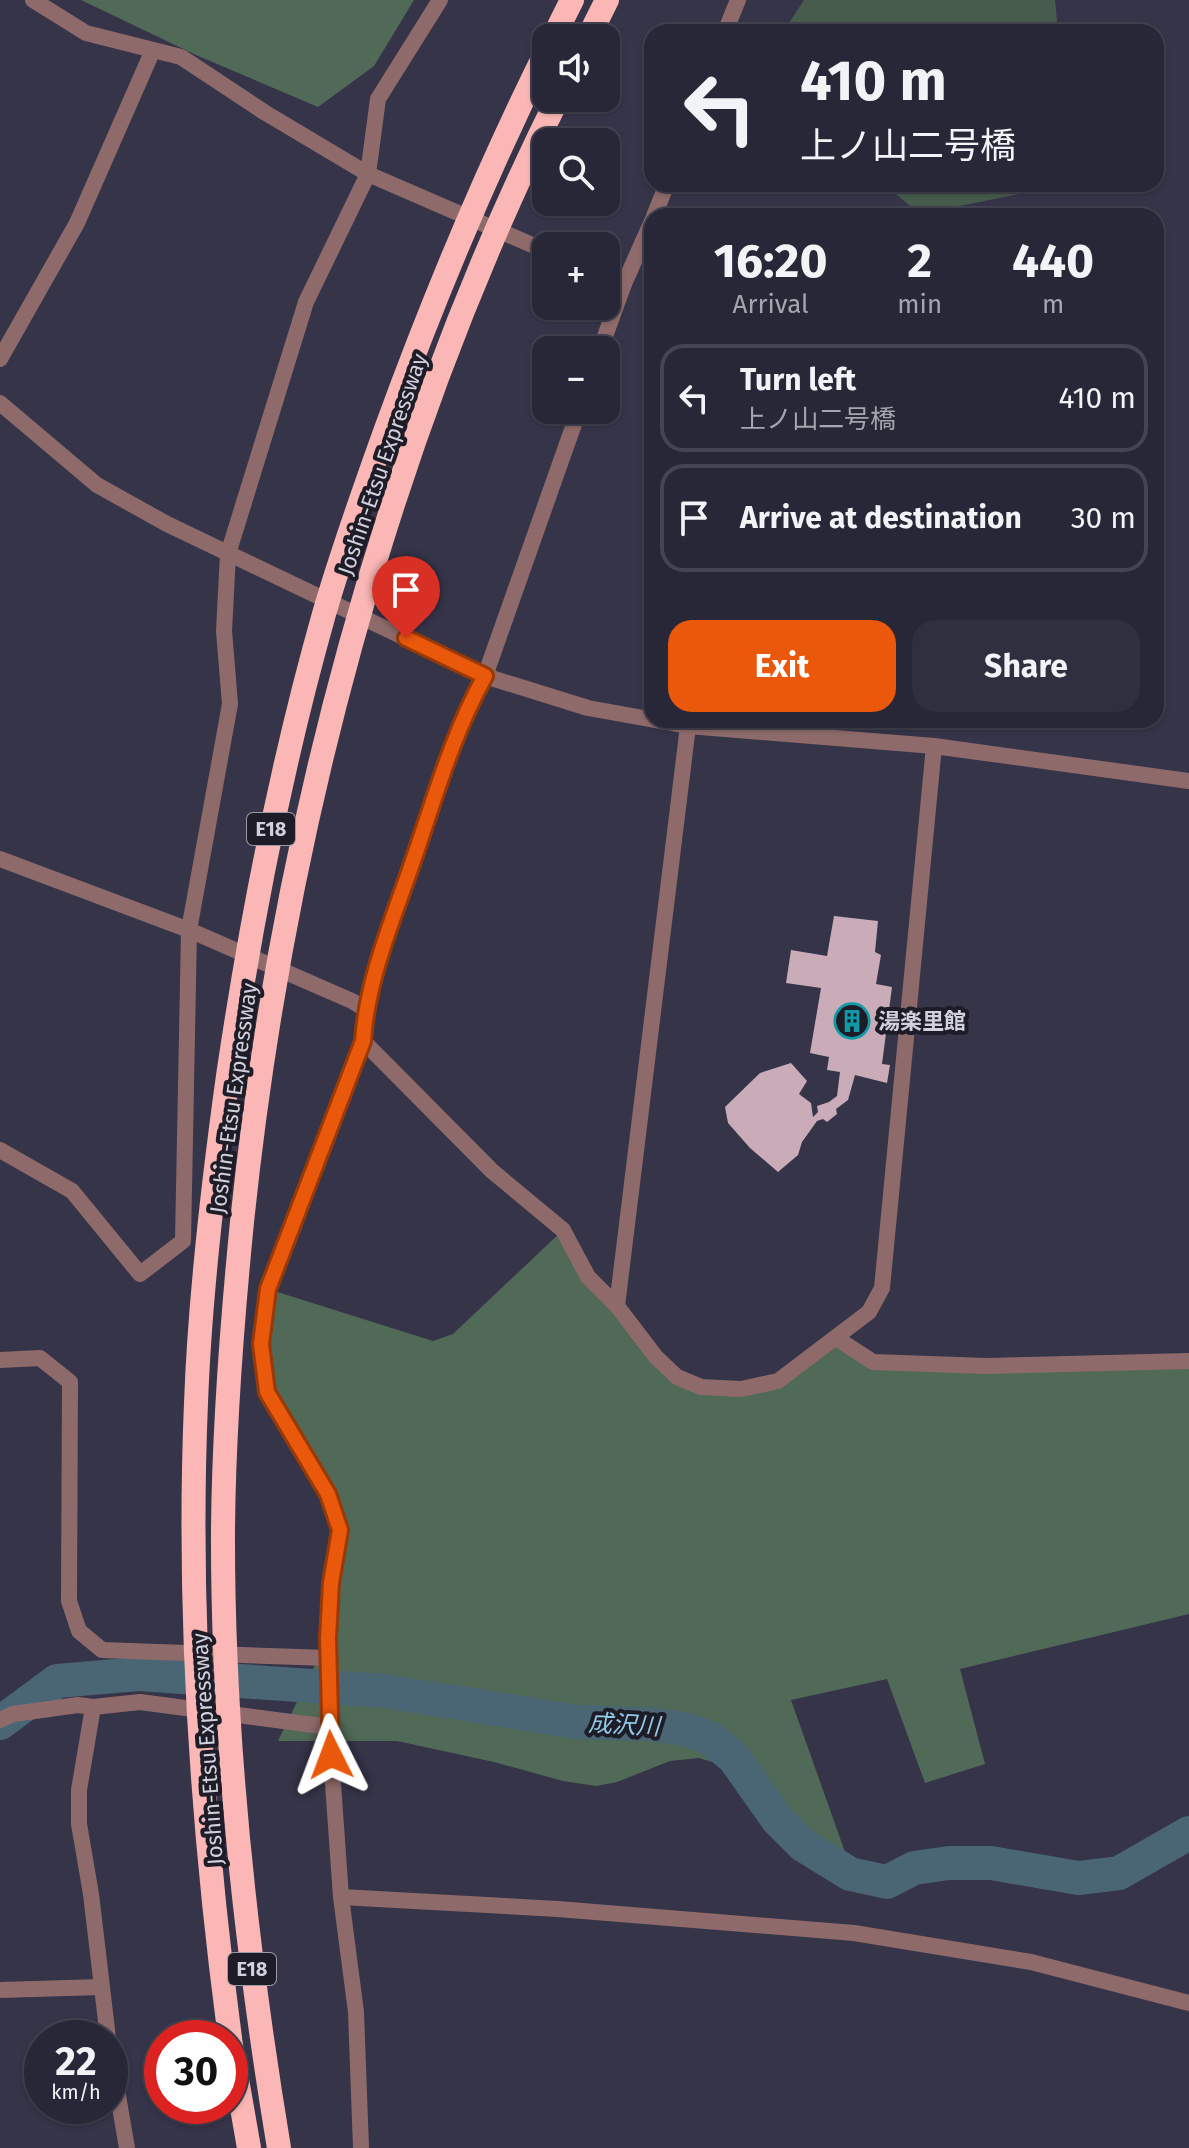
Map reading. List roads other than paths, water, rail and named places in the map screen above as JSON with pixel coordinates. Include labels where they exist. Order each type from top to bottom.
[{"type":"highway","points":[[560,24],[572,0]]},
{"type":"highway","points":[[595,24],[607,0]]},
{"type":"highway","name":"Joshin-Etsu Expressway","points":[[228,2020],[213,1915],[202,1790],[195,1651],[196,1400],[219,1138],[239,1001],[264,858],[325,610],[415,348],[464,225],[532,82]]},
{"type":"highway","name":"Joshin-Etsu Expressway","points":[[279,2148],[245,1914],[226,1650],[223,1527],[228,1401],[253,1128],[271,1005],[297,868],[327,738],[364,600],[401,481],[453,339],[552,112]]},
{"type":"highway","name":"Joshin-Etsu Expressway","points":[[245,2124],[249,2148]]},
{"type":"street","points":[[33,0],[86,33],[181,57],[264,112],[374,176],[532,245]]},
{"type":"street","points":[[0,1150],[72,1191],[140,1274],[183,1241],[189,930],[230,704],[224,631],[228,554],[306,302],[374,176],[378,99],[440,0]]},
{"type":"street","points":[[728,24],[738,0]]},
{"type":"street","points":[[0,359],[77,223],[153,50]]},
{"type":"street","points":[[620,270],[644,232]]},
{"type":"street","points":[[0,403],[97,485],[228,554],[485,676],[588,708],[644,718]]},
{"type":"street","points":[[361,2148],[356,2012],[341,1897],[329,1727],[331,1583],[340,1530],[328,1494],[267,1392],[261,1344],[268,1289],[363,1041],[359,1005],[395,913],[465,712],[485,676],[574,424]]},
{"type":"street","points":[[617,1306],[688,728]]},
{"type":"street","points":[[713,728],[934,746],[1189,781]]},
{"type":"street","points":[[363,1041],[492,1171],[563,1230],[588,1277],[677,1377],[701,1387],[741,1389],[778,1381],[869,1312],[882,1288],[934,746]]},
{"type":"street","points":[[0,859],[189,930],[359,1005]]},
{"type":"street","points":[[836,1338],[873,1362],[986,1366],[1189,1361]]},
{"type":"street","points":[[0,1360],[40,1358],[70,1382],[69,1601],[79,1631],[102,1650],[328,1658]]},
{"type":"street","points":[[0,1720],[13,1714],[78,1705],[93,1707],[140,1702],[329,1727]]},
{"type":"street","points":[[93,1707],[79,1790],[79,1824],[91,1894],[106,2020]]},
{"type":"street","points":[[341,1897],[558,1909],[854,1933],[1031,1962],[1189,2003]]},
{"type":"street","points":[[0,1990],[101,1987]]},
{"type":"street","points":[[123,2124],[127,2148]]},
{"type":"waterway","name":"成沢川","points":[[0,1723],[57,1681],[139,1674],[384,1691],[576,1722],[647,1724],[684,1729],[710,1738],[734,1758],[778,1820],[803,1845],[850,1874],[887,1882],[914,1868],[949,1863],[991,1863],[1078,1878],[1119,1873],[1189,1833]]},
{"type":"place","name":"湯楽里館","points":[[852,1021]]}]
